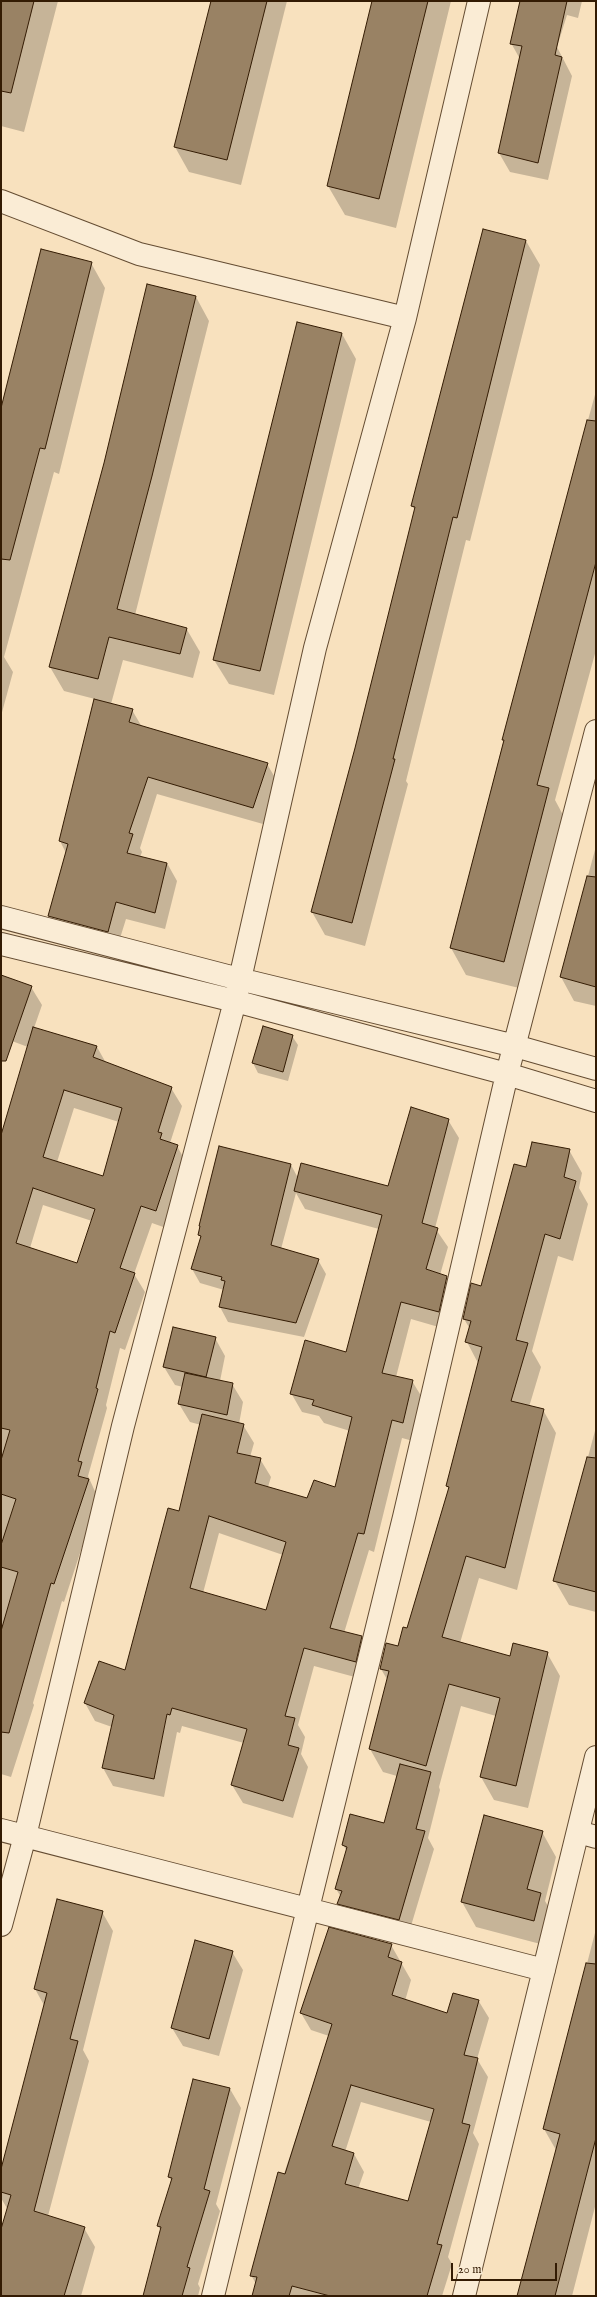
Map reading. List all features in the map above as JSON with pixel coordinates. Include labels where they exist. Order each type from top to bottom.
[{"type":"street","points":[[1,1925],[25,1836],[123,1426],[235,1001],[315,648],[405,318],[479,1]]},
{"type":"street","points":[[1,201],[139,254],[405,318]]},
{"type":"street","points":[[213,2296],[309,1909],[402,1524],[507,1074],[596,730]]},
{"type":"street","points":[[1,917],[239,979],[514,1046],[596,1069]]},
{"type":"street","points":[[1,944],[235,1001],[507,1074],[596,1101]]},
{"type":"street","points":[[464,2296],[544,1970],[587,1834],[596,1757]]},
{"type":"street","points":[[1,1830],[544,1970]]},
{"type":"building","points":[[1,1],[34,1],[11,93],[1,91]]},
{"type":"building","points":[[211,1],[267,1],[227,160],[174,147]]},
{"type":"building","points":[[372,1],[428,1],[379,199],[327,186]]},
{"type":"building","points":[[520,1],[567,1],[555,55],[562,57],[538,163],[498,153],[522,46],[510,44]]},
{"type":"building","points":[[483,229],[526,240],[457,518],[453,517],[393,759],[395,759],[352,923],[311,912],[355,748],[415,507],[411,506]]},
{"type":"building","points":[[41,249],[92,262],[45,449],[40,448],[10,560],[1,559],[1,408]]},
{"type":"building","points":[[147,284],[196,296],[152,476],[117,609],[187,628],[180,654],[109,637],[98,679],[49,667],[104,463]]},
{"type":"building","points":[[297,322],[342,333],[260,671],[213,660]]},
{"type":"building","points":[[587,420],[596,421],[596,562],[537,785],[549,788],[504,962],[450,948],[504,740],[502,740]]},
{"type":"building","points":[[94,699],[133,709],[129,722],[268,763],[253,808],[148,777],[129,833],[133,834],[127,853],[167,863],[155,913],[116,902],[108,932],[48,916],[68,844],[59,841]]},
{"type":"building","points":[[587,876],[596,877],[596,987],[560,977]]},
{"type":"building","points":[[1,975],[32,986],[6,1061],[1,1061]]},
{"type":"building","points":[[263,1026],[293,1035],[283,1072],[252,1063]]},
{"type":"building","points":[[33,1027],[97,1046],[93,1057],[172,1087],[158,1132],[162,1133],[160,1139],[178,1145],[156,1211],[141,1206],[120,1268],[135,1273],[115,1333],[110,1331],[96,1388],[98,1389],[78,1461],[82,1462],[78,1476],[89,1479],[54,1584],[51,1583],[9,1733],[1,1732],[1,1631],[18,1572],[1,1567],[1,1545],[16,1499],[1,1494],[1,1460],[10,1430],[1,1428],[1,1135]],"holes":[[[64,1090],[122,1108],[103,1176],[43,1157]],[[33,1188],[95,1209],[77,1263],[16,1243]]]},
{"type":"building","points":[[411,1107],[449,1119],[422,1223],[438,1228],[426,1269],[447,1276],[439,1312],[401,1302],[382,1373],[413,1380],[403,1423],[392,1420],[364,1534],[358,1533],[330,1628],[362,1636],[356,1662],[304,1648],[285,1716],[295,1718],[288,1745],[299,1748],[283,1801],[231,1785],[247,1729],[172,1708],[170,1715],[167,1714],[154,1779],[102,1768],[114,1715],[84,1703],[99,1661],[125,1670],[168,1508],[179,1511],[202,1414],[244,1424],[237,1453],[261,1458],[255,1483],[307,1498],[314,1480],[335,1487],[352,1417],[312,1405],[314,1400],[290,1394],[305,1340],[346,1352],[382,1215],[294,1191],[301,1163],[388,1186]],"holes":[[[209,1516],[286,1542],[266,1610],[190,1588]]]},
{"type":"building","points":[[532,1142],[570,1149],[564,1177],[576,1181],[560,1239],[545,1234],[516,1340],[528,1343],[511,1401],[544,1409],[505,1568],[466,1556],[442,1637],[510,1656],[513,1643],[548,1652],[516,1786],[480,1777],[500,1698],[449,1684],[426,1766],[369,1749],[389,1671],[380,1669],[386,1643],[398,1646],[403,1627],[407,1628],[449,1487],[446,1486],[482,1347],[465,1342],[471,1321],[463,1319],[471,1283],[481,1286],[514,1164],[526,1167]]},
{"type":"building","points":[[219,1146],[291,1164],[271,1245],[319,1259],[296,1323],[219,1307],[225,1281],[221,1280],[222,1277],[191,1269],[201,1236],[198,1235],[199,1226]]},
{"type":"building","points":[[173,1327],[216,1337],[206,1377],[163,1367]]},
{"type":"building","points":[[185,1373],[233,1383],[227,1415],[178,1404]]},
{"type":"building","points":[[587,1457],[596,1458],[596,1592],[553,1581]]},
{"type":"building","points":[[400,1764],[431,1772],[416,1829],[425,1831],[399,1920],[337,1904],[342,1891],[335,1889],[347,1847],[342,1845],[350,1814],[384,1823]]},
{"type":"building","points":[[484,1815],[543,1831],[527,1889],[541,1893],[534,1921],[461,1902]]},
{"type":"building","points":[[57,1899],[103,1911],[70,2039],[78,2041],[34,2211],[85,2227],[64,2296],[1,2296],[1,2229],[11,2195],[1,2192],[1,2169],[47,1993],[34,1989]]},
{"type":"building","points":[[329,1927],[392,1944],[388,1957],[402,1962],[392,1995],[447,2013],[453,1993],[479,2000],[464,2055],[478,2058],[462,2123],[470,2125],[437,2244],[442,2245],[427,2296],[330,2296],[292,2286],[289,2296],[252,2296],[257,2277],[250,2276],[278,2172],[285,2174],[332,2024],[300,2013]],"holes":[[[351,2085],[434,2109],[408,2201],[345,2184],[354,2153],[332,2146]]]},
{"type":"building","points":[[195,1940],[233,1951],[209,2039],[171,2028]]},
{"type":"building","points":[[586,1963],[596,1964],[596,2138],[555,2296],[517,2296],[560,2134],[543,2129]]},
{"type":"building","points":[[193,2079],[230,2088],[204,2189],[210,2191],[187,2267],[190,2268],[182,2296],[143,2296],[161,2227],[157,2226],[172,2178],[168,2177]]}]
